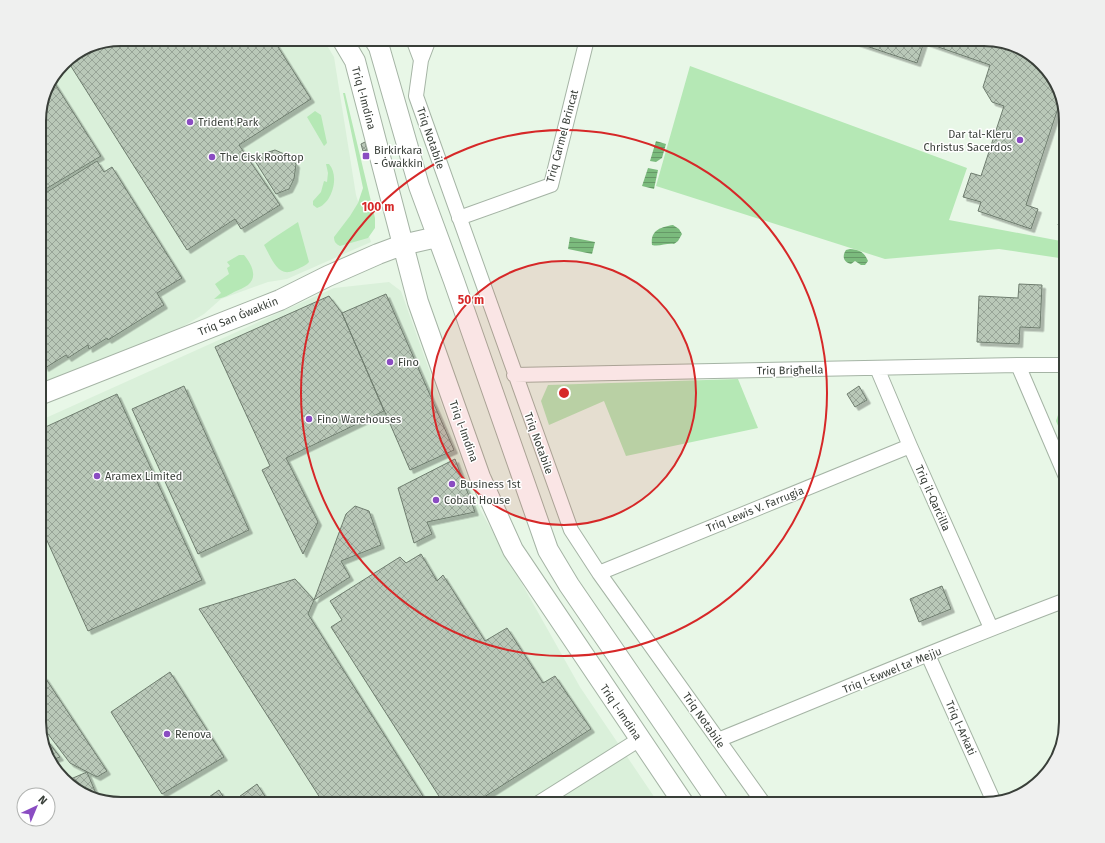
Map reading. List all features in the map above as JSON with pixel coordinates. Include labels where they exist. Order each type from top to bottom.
[{"type":"main road","name":"Triq l-Imdina","points":[[346,46],[355,61],[418,302],[480,477],[513,550],[679,797]]},
{"type":"main road","points":[[378,46],[419,186],[454,281],[548,550],[569,585],[713,797]]},
{"type":"main road","name":"Triq San Ġwakkin","points":[[46,392],[280,300],[328,276],[402,245],[437,237]]},
{"type":"street","name":"Triq Notabile","points":[[416,46],[421,60],[416,96],[514,375],[571,530],[599,573],[759,797]]},
{"type":"street","points":[[421,60],[426,46]]},
{"type":"street","name":"Triq Carmel Brincat","points":[[459,218],[551,186],[585,46]]},
{"type":"street","points":[[1018,365],[1059,461]]},
{"type":"street","name":"Triq Brigħella","points":[[514,375],[1059,365]]},
{"type":"street","name":"Triq il-Qarċilla","points":[[877,368],[990,628]]},
{"type":"street","name":"Triq Lewis V. Farrugia","points":[[599,573],[910,446]]},
{"type":"street","name":"Triq l-Ewwel ta' Mejju","points":[[718,740],[928,655],[990,628],[1059,603]]},
{"type":"street","name":"Triq l-Arkati","points":[[928,655],[991,796]]},
{"type":"street","points":[[548,797],[640,739]]},
{"type":"shaded area","points":[[327,46],[334,57],[356,195],[371,242],[287,279],[268,282],[221,299],[204,314],[184,326],[67,385],[46,386],[46,116],[47,106],[52,92],[62,75],[79,59],[106,47]]},
{"type":"shaded area","points":[[690,66],[967,168],[949,220],[1059,241],[1059,258],[999,249],[885,259],[656,186]]},
{"type":"shaded area","points":[[343,93],[345,93],[375,218],[375,228],[368,238],[340,246],[334,240],[334,237],[358,203],[363,188]]},
{"type":"shaded area","points":[[315,111],[321,115],[327,143],[324,146],[307,117]]},
{"type":"shaded area","points":[[656,141],[666,144],[662,158],[656,162],[650,161]]},
{"type":"shaded area","points":[[326,164],[329,164],[334,175],[333,189],[327,201],[317,208],[313,205],[313,201],[321,192],[324,181],[327,182],[328,173]]},
{"type":"shaded area","points":[[648,168],[658,170],[654,189],[642,186]]},
{"type":"shaded area","points":[[298,222],[309,262],[296,270],[284,272],[274,263],[264,245]]},
{"type":"shaded area","points":[[673,225],[679,229],[682,234],[678,241],[674,244],[657,246],[652,245],[653,236],[657,230]]},
{"type":"shaded area","points":[[570,237],[595,242],[592,254],[568,249]]},
{"type":"shaded area","points":[[850,249],[859,251],[865,255],[868,261],[865,265],[861,265],[855,261],[851,264],[846,262],[844,254],[846,250]]},
{"type":"shaded area","points":[[239,255],[244,255],[249,261],[253,278],[248,285],[227,296],[214,299],[221,293],[215,284],[229,274],[227,268],[230,266],[227,262]]},
{"type":"shaded area","points":[[389,282],[401,291],[477,504],[580,687],[654,797],[121,797],[106,796],[84,787],[75,781],[59,764],[52,751],[46,727],[46,418],[334,288]]},
{"type":"shaded area","points":[[738,379],[758,428],[626,456],[604,401],[549,425],[541,401],[548,385]]},
{"type":"shaded area","points":[[1059,412],[1059,428],[1056,421]]},
{"type":"building","name":"Trident Park","points":[[277,46],[311,99],[239,145],[280,205],[241,229],[235,219],[187,250],[71,66],[88,54],[106,47]]},
{"type":"building","name":"Dar tal-Kleru Christus Sacerdos","points":[[866,46],[923,46],[917,63]]},
{"type":"building","name":"Dar tal-Kleru Christus Sacerdos","points":[[935,46],[989,46],[1008,50],[1021,56],[1037,68],[1051,88],[1058,108],[1026,205],[1038,209],[1031,229],[978,211],[981,202],[963,197],[971,173],[981,176],[1004,106],[992,102],[983,87],[990,65]]},
{"type":"building","points":[[56,85],[101,156],[46,189],[46,116],[47,106]]},
{"type":"building","points":[[365,142],[367,150],[363,151],[361,144]]},
{"type":"building","points":[[275,150],[289,156],[296,164],[294,179],[289,189],[276,194],[255,161],[262,154]]},
{"type":"building","points":[[97,161],[104,172],[112,167],[182,278],[157,293],[164,305],[108,340],[107,338],[89,349],[88,345],[68,358],[66,355],[46,367],[46,193]]},
{"type":"building","points":[[1019,284],[1042,285],[1040,328],[1020,327],[1019,344],[977,342],[979,296],[1018,298]]},
{"type":"building","name":"Fino","points":[[386,294],[454,450],[410,470],[342,313]]},
{"type":"building","name":"Fino Warehouses","points":[[329,296],[342,313],[384,411],[286,458],[318,522],[303,554],[262,470],[270,466],[215,347]]},
{"type":"building","points":[[184,386],[249,530],[198,554],[132,409]]},
{"type":"building","points":[[859,386],[867,400],[855,407],[847,394]]},
{"type":"building","name":"Aramex Limited","points":[[117,394],[202,580],[88,631],[46,538],[46,427]]},
{"type":"building","name":"Cobalt House","points":[[455,459],[475,512],[427,522],[432,534],[414,543],[398,488]]},
{"type":"building","points":[[355,506],[369,511],[381,545],[341,561],[350,577],[314,600],[346,514]]},
{"type":"building","points":[[421,554],[437,581],[443,575],[485,641],[507,628],[543,683],[555,676],[591,729],[484,797],[440,797],[331,627],[342,620],[330,601],[400,557],[406,563]]},
{"type":"building","points":[[295,579],[314,600],[308,614],[424,797],[320,797],[199,609]]},
{"type":"building","points":[[942,586],[951,609],[919,622],[910,599]]},
{"type":"building","name":"Renova","points":[[170,672],[224,757],[162,794],[111,712]]},
{"type":"building","points":[[46,679],[107,771],[97,777],[70,763],[47,733]]},
{"type":"building","points":[[50,744],[60,757],[56,758]]},
{"type":"building","points":[[87,772],[96,792],[84,787],[72,778]]},
{"type":"building","points":[[257,784],[265,797],[239,797]]},
{"type":"building","points":[[219,790],[224,797],[209,797]]},
{"type":"place","name":"Trident Park","points":[[190,122]]},
{"type":"place","name":"Dar tal-Kleru Christus Sacerdos","points":[[1020,140]]},
{"type":"place","name":"Birkirkara - Ġwakkin","points":[[366,156]]},
{"type":"place","name":"The Cisk Rooftop","points":[[212,157]]},
{"type":"place","name":"Fino","points":[[390,362]]},
{"type":"place","name":"Fino Warehouses","points":[[309,419]]},
{"type":"place","name":"Aramex Limited","points":[[97,476]]},
{"type":"place","name":"Business 1st","points":[[452,484]]},
{"type":"place","name":"Cobalt House","points":[[436,500]]},
{"type":"place","name":"Renova","points":[[167,734]]}]
